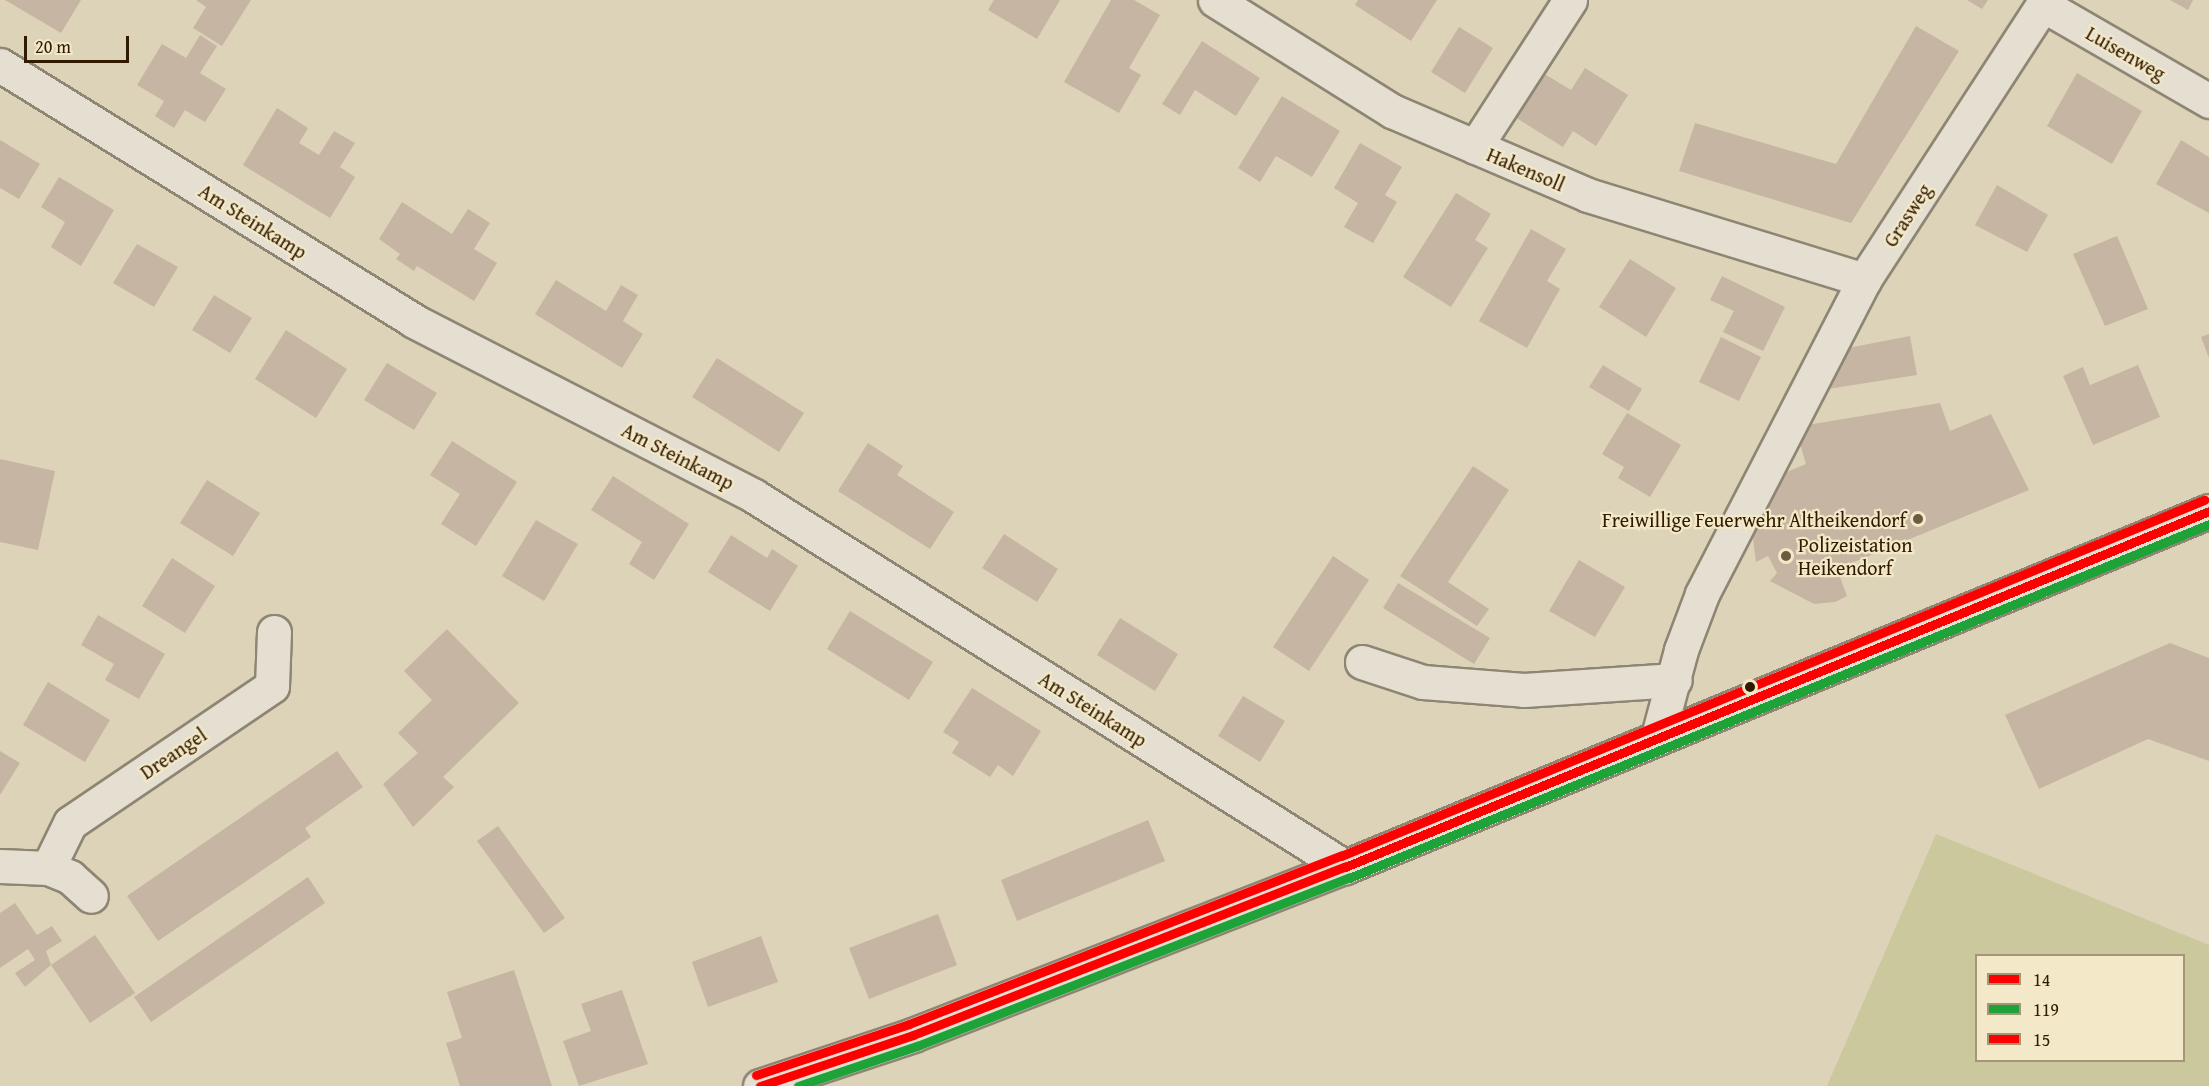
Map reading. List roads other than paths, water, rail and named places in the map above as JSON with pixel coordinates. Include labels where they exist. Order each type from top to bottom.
[{"type":"street","name":"Hakensoll","points":[[1215,0],[1392,111],[1475,147],[1588,195],[1864,280]]},
{"type":"street","points":[[1475,147],[1570,0]]},
{"type":"street","name":"Luisenweg","points":[[2045,2],[2209,101]]},
{"type":"street","name":"Grasweg","points":[[1658,736],[1675,680],[1681,650],[1702,594],[1864,280],[2045,2]]},
{"type":"street","name":"Am Steinkamp","points":[[0,65],[414,321],[754,496],[1345,867]]},
{"type":"street","points":[[760,1086],[913,1035],[1345,867],[1658,736],[2209,511]]},
{"type":"street","name":"Dreangel","points":[[48,868],[70,823],[272,686],[274,632]]},
{"type":"street","points":[[1362,662],[1423,682],[1524,690],[1675,680]]},
{"type":"street","points":[[0,867],[48,868],[70,878],[91,896]]},
{"type":"place","name":"Freiwillige Feuerwehr Altheikendorf","points":[[1918,519]]},
{"type":"place","name":"Polizeistation Heikendorf","points":[[1786,556]]}]
